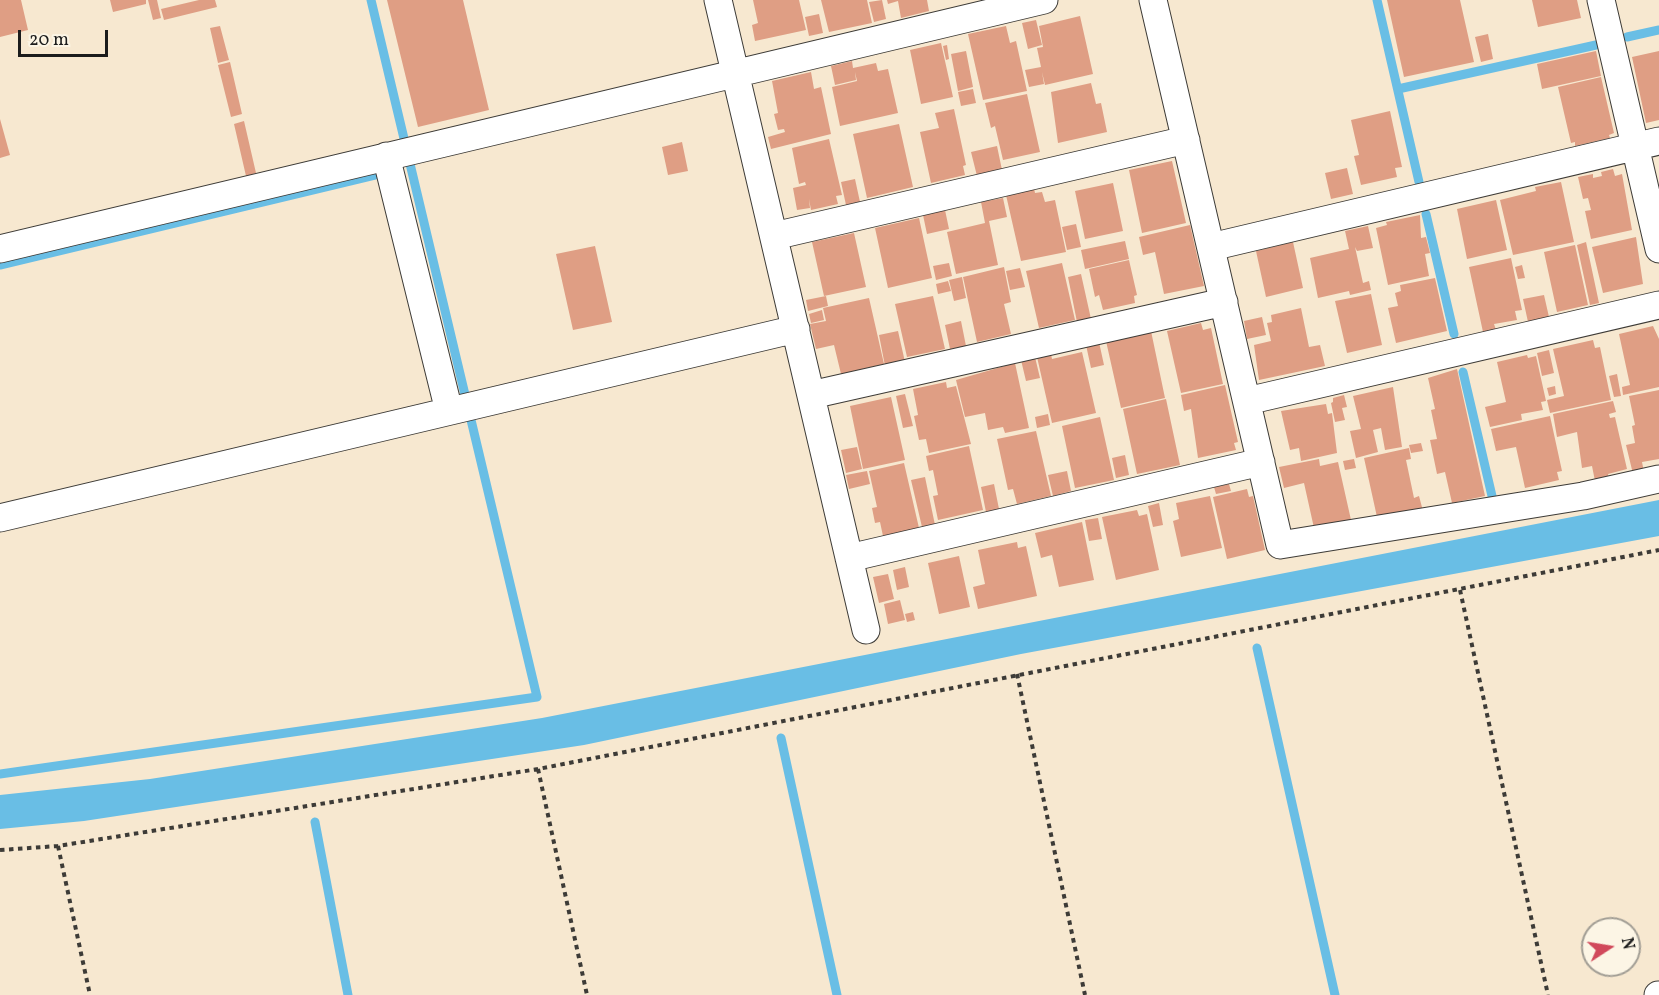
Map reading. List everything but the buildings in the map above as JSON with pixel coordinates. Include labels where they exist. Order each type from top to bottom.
[{"type":"street","points":[[718,0],[866,630]]},
{"type":"street","points":[[0,249],[1044,0]]},
{"type":"street","points":[[1153,0],[1281,545],[1583,496],[1659,479]]},
{"type":"street","points":[[1601,0],[1647,144],[1659,249]]},
{"type":"street","points":[[774,236],[1186,140]]},
{"type":"street","points":[[1211,247],[1647,144]]},
{"type":"street","points":[[400,153],[461,409]]},
{"type":"street","points":[[811,395],[1224,302]]},
{"type":"street","points":[[1247,401],[1659,305]]},
{"type":"street","points":[[0,518],[796,329]]},
{"type":"street","points":[[849,558],[1261,462]]},
{"type":"path","points":[[0,850],[58,846],[538,769],[1659,550]]},
{"type":"path","points":[[1460,590],[1548,995]]},
{"type":"path","points":[[1017,674],[1085,995]]},
{"type":"path","points":[[538,769],[587,995]]},
{"type":"path","points":[[58,846],[90,995]]},
{"type":"water","points":[[1659,500],[1659,536],[1021,654],[584,745],[84,821],[0,829],[0,795],[150,779],[542,718]]},
{"type":"waterway","points":[[0,774],[537,697],[371,0]]},
{"type":"waterway","points":[[1377,0],[1419,182]]},
{"type":"waterway","points":[[1627,37],[1659,30]]},
{"type":"waterway","points":[[1398,89],[1596,45]]},
{"type":"waterway","points":[[0,265],[375,175]]},
{"type":"waterway","points":[[1426,214],[1454,334]]},
{"type":"waterway","points":[[1463,372],[1492,496]]},
{"type":"waterway","points":[[1257,648],[1335,995]]},
{"type":"waterway","points":[[781,738],[837,995]]},
{"type":"waterway","points":[[315,822],[348,995]]}]
